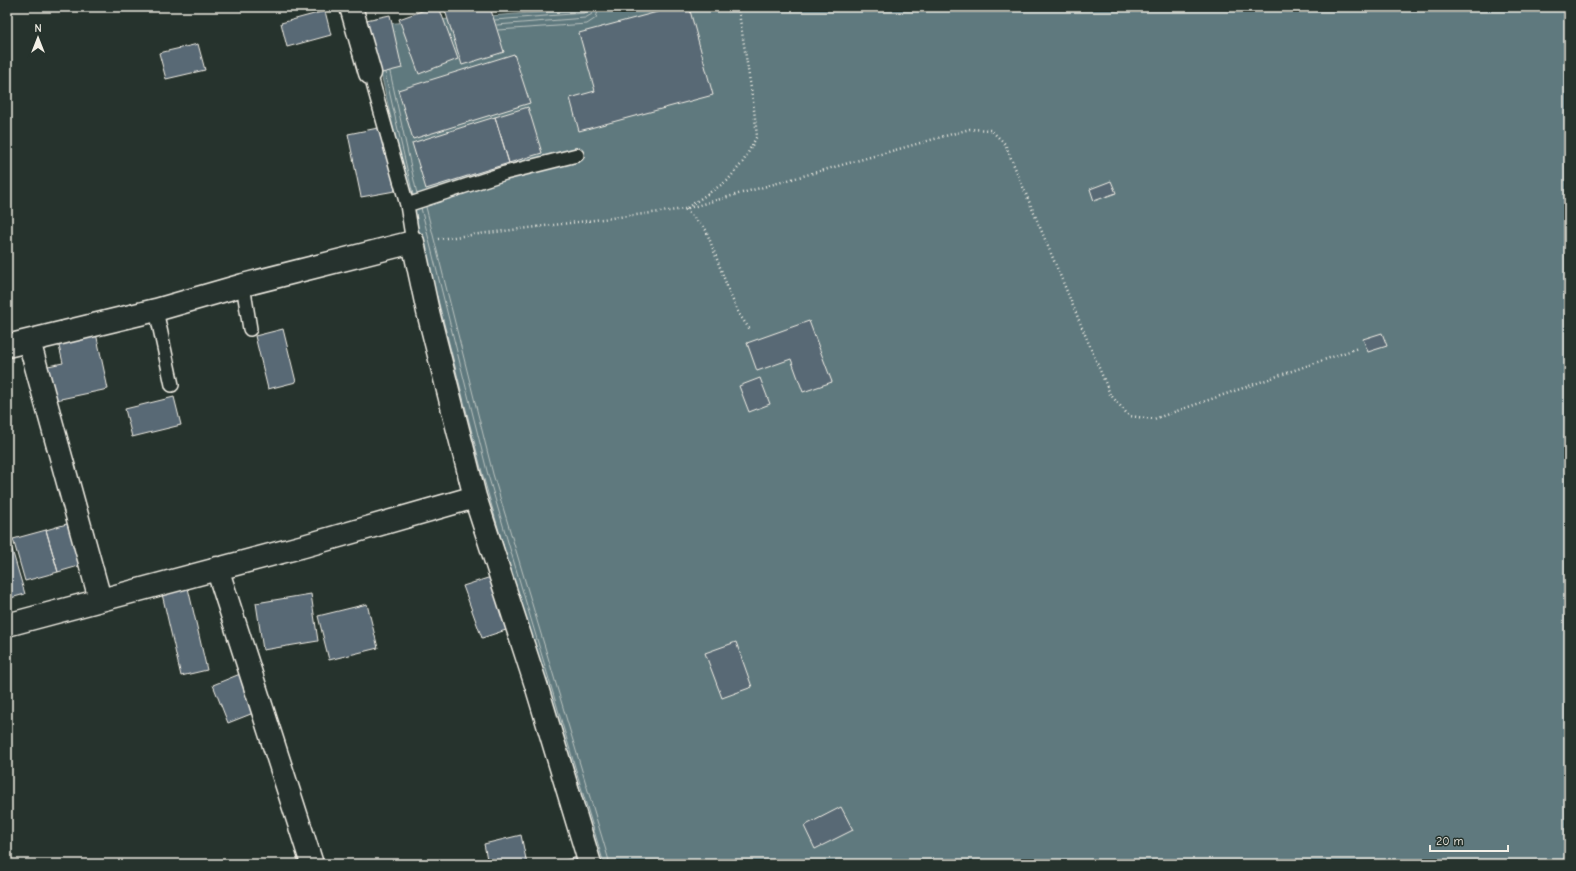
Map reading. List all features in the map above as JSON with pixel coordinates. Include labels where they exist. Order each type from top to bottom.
[{"type":"street","points":[[351,7],[370,73]]},
{"type":"street","points":[[7,346],[156,310],[243,285],[414,242],[428,312],[475,497],[535,680],[590,864]]},
{"type":"street","points":[[29,341],[100,599]]},
{"type":"street","points":[[7,625],[100,599],[304,546],[475,497]]},
{"type":"street","points":[[217,568],[312,864]]},
{"type":"lane","points":[[370,73],[407,205],[414,242]]},
{"type":"lane","points":[[407,205],[504,173],[577,155]]},
{"type":"lane","points":[[243,285],[250,329]]},
{"type":"lane","points":[[156,310],[172,385]]},
{"type":"path","points":[[685,209],[727,181],[743,162],[757,136],[754,101],[738,7]]},
{"type":"path","points":[[414,242],[685,209],[970,129],[991,130],[1005,144],[1110,394],[1129,416],[1154,419],[1358,348]]},
{"type":"path","points":[[685,209],[706,230],[730,294],[739,314],[751,331]]},
{"type":"water","points":[[589,7],[1569,7],[1569,864],[595,864],[479,477],[420,246],[370,25],[583,9]]},
{"type":"building","points":[[433,7],[439,7],[458,59],[419,74],[399,19]]},
{"type":"building","points":[[444,7],[490,7],[504,52],[462,65]]},
{"type":"building","points":[[676,7],[689,7],[713,95],[579,131],[570,98],[595,91],[579,33]]},
{"type":"building","points":[[325,11],[331,35],[287,47],[281,23]]},
{"type":"building","points":[[390,15],[402,68],[374,75],[361,21]]},
{"type":"building","points":[[198,44],[205,70],[166,79],[159,53]]},
{"type":"building","points":[[514,54],[530,103],[413,139],[398,90]]},
{"type":"building","points":[[528,107],[542,153],[509,163],[495,117]]},
{"type":"building","points":[[495,117],[509,163],[426,189],[412,143]]},
{"type":"building","points":[[383,127],[395,191],[361,197],[348,134]]},
{"type":"building","points":[[1111,181],[1116,193],[1094,201],[1090,189]]},
{"type":"building","points":[[809,321],[832,382],[803,392],[791,359],[757,371],[747,343]]},
{"type":"building","points":[[283,329],[296,382],[268,389],[255,336]]},
{"type":"building","points":[[96,333],[108,389],[56,400],[48,366],[63,363],[58,342]]},
{"type":"building","points":[[1382,333],[1387,346],[1368,352],[1363,339]]},
{"type":"building","points":[[760,378],[770,404],[749,412],[739,386]]},
{"type":"building","points":[[174,397],[181,425],[132,437],[125,409]]},
{"type":"building","points":[[70,523],[82,565],[58,572],[46,530]]},
{"type":"building","points":[[46,530],[58,572],[25,581],[13,539]]},
{"type":"building","points":[[8,536],[25,594],[7,599],[7,537]]},
{"type":"building","points":[[494,576],[512,628],[482,638],[463,586]]},
{"type":"building","points":[[188,588],[207,670],[181,676],[162,594]]},
{"type":"building","points":[[311,594],[318,641],[263,650],[256,603]]},
{"type":"building","points":[[367,604],[378,648],[329,660],[318,616]]},
{"type":"building","points":[[736,642],[752,687],[722,698],[705,653]]},
{"type":"building","points":[[240,674],[256,712],[228,723],[213,685]]},
{"type":"building","points":[[841,807],[853,830],[815,849],[804,826]]},
{"type":"building","points":[[521,835],[527,864],[488,864],[484,844]]},
{"type":"building","points":[[581,856],[584,864],[553,864]]}]
